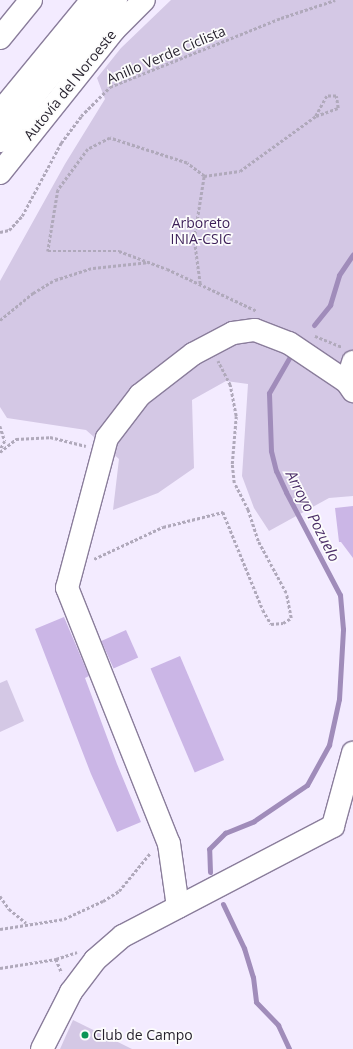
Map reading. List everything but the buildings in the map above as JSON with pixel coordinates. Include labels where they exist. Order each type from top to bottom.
[{"type":"main road","points":[[0,38],[31,0]]},
{"type":"main road","points":[[0,112],[28,104],[92,0]]},
{"type":"main road","name":"Autovía del Noroeste","points":[[0,141],[28,104],[116,0]]},
{"type":"main road","name":"Autovía del Noroeste","points":[[0,173],[28,104],[114,30],[144,0]]},
{"type":"main road","points":[[178,908],[165,834],[67,588],[107,438],[140,395],[201,350],[233,333],[255,330],[289,343],[351,378]]},
{"type":"main road","points":[[333,826],[353,753]]},
{"type":"main road","points":[[42,1049],[71,992],[95,960],[123,936],[353,815]]},
{"type":"path","name":"Anillo Verde Ciclista","points":[[0,232],[9,230],[22,216],[52,156],[81,116],[110,87],[274,21],[335,0]]},
{"type":"path","points":[[204,176],[194,239],[200,284],[150,262],[119,251],[48,250],[58,190],[88,149],[110,138],[187,163],[204,176],[240,171],[316,116],[338,108],[336,96],[327,96],[316,116]]},
{"type":"path","points":[[0,320],[33,293],[55,280],[93,268],[150,262]]},
{"type":"path","points":[[71,573],[104,554],[163,527],[222,512],[263,610],[271,624],[283,623],[291,618],[286,593],[258,541],[248,510],[234,483],[232,464],[236,416],[230,385],[219,361],[201,350]]},
{"type":"path","points":[[0,426],[5,441],[0,451]]},
{"type":"path","points":[[0,451],[16,439],[50,437],[83,444],[102,458]]},
{"type":"path","points":[[0,929],[64,919],[119,892],[165,834]]},
{"type":"path","points":[[0,896],[9,909],[26,924]]},
{"type":"path","points":[[0,968],[56,959],[78,951]]},
{"type":"green space","name":"Arboreto INIA-CSIC","points":[[171,0],[353,0],[353,496],[329,498],[269,531],[254,508],[242,476],[248,384],[226,381],[192,400],[194,468],[158,493],[113,510],[119,459],[86,430],[7,418],[0,407],[0,281],[65,164],[105,99],[97,78],[121,48]]},
{"type":"green space","points":[[7,680],[24,721],[0,732],[0,683]]},
{"type":"green space","name":"Club de Campo","points":[[73,1020],[132,1049],[60,1049]]},
{"type":"waterway","name":"Arroyo Pozuelo","points":[[314,325],[330,305],[339,275],[353,254]]},
{"type":"waterway","name":"Arroyo Pozuelo","points":[[210,872],[209,849],[225,833],[254,821],[307,785],[329,745],[339,699],[343,629],[340,595],[286,492],[276,471],[271,451],[269,393],[292,353]]},
{"type":"waterway","name":"Arroyo Pozuelo","points":[[223,904],[244,948],[253,977],[256,1002],[278,1025],[289,1049]]},
{"type":"place","name":"Club de Campo","points":[[85,1035]]}]
